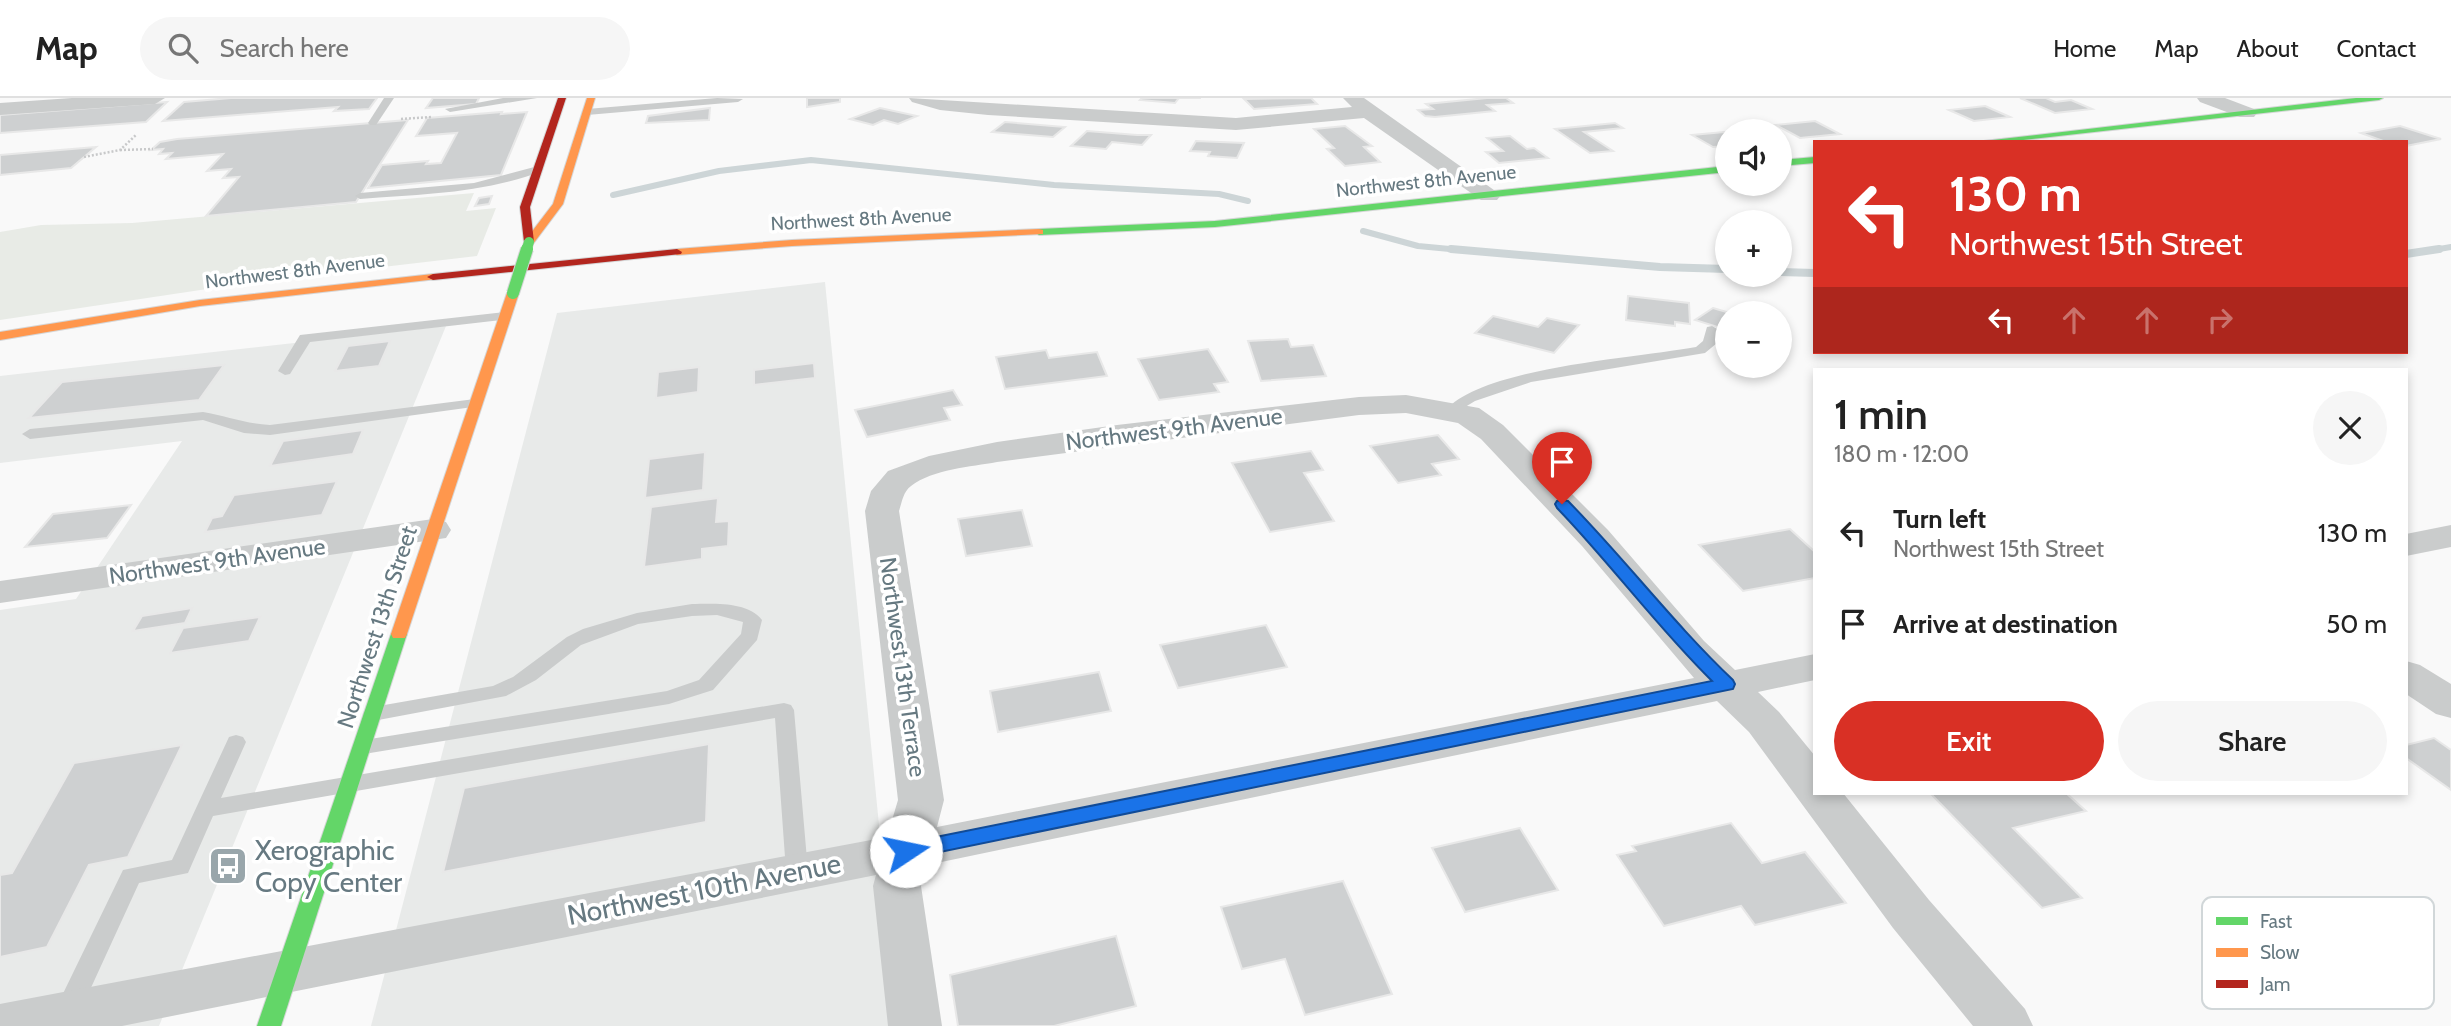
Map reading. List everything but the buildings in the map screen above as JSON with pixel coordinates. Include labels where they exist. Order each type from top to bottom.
[{"type":"street","points":[[0,109],[155,98]]},
{"type":"street","name":"Northwest 13th Street","points":[[529,242],[525,207],[562,98]]},
{"type":"street","points":[[919,98],[940,104],[988,109],[1236,124],[1360,105],[1489,195]]},
{"type":"street","points":[[2207,98],[2247,113]]},
{"type":"street","points":[[1997,140],[2379,98]]},
{"type":"street","name":"Northwest 13th Street","points":[[268,1026],[529,242],[558,204],[593,102]]},
{"type":"street","points":[[1792,162],[1813,160]]},
{"type":"street","name":"Northwest 8th Avenue","points":[[0,336],[200,303],[589,259],[792,243],[1215,224],[1715,170]]},
{"type":"street","name":"Northwest 9th Avenue","points":[[900,478],[929,466],[997,452],[1117,435],[1359,407],[1406,404],[1460,413]]},
{"type":"street","points":[[1460,413],[1492,432],[1595,538],[1690,650],[1764,722],[1813,785]]},
{"type":"street","name":"Northwest 13th Terrace","points":[[900,478],[888,491],[882,511],[920,800],[897,886],[915,1026]]},
{"type":"street","name":"Northwest 9th Avenue","points":[[0,592],[433,530]]},
{"type":"street","points":[[2408,545],[2451,536]]},
{"type":"street","name":"Northwest 10th Avenue","points":[[5,1026],[906,851],[1813,667]]},
{"type":"street","points":[[2408,675],[2451,704]]},
{"type":"street","points":[[1820,795],[1911,914],[2006,1026]]},
{"type":"lane","points":[[373,122],[389,98]]},
{"type":"lane","points":[[450,109],[533,98]]},
{"type":"lane","points":[[593,102],[737,99]]},
{"type":"lane","points":[[360,196],[475,185],[526,175],[538,169]]},
{"type":"lane","points":[[475,185],[514,187],[530,192]]},
{"type":"lane","points":[[285,371],[305,338],[505,316]]},
{"type":"lane","points":[[1460,413],[1458,403],[1510,383],[1700,350],[1710,343],[1712,330]]},
{"type":"lane","points":[[30,434],[203,416],[225,420],[244,428],[270,429],[475,403]]},
{"type":"lane","points":[[360,747],[669,697],[706,685],[750,636],[753,620],[746,614],[714,610],[657,613],[603,627],[575,640],[522,680],[498,691],[371,714]]},
{"type":"lane","points":[[205,809],[784,710],[797,871]]},
{"type":"lane","points":[[66,1014],[131,876],[180,867],[236,742]]},
{"type":"path","points":[[120,150],[136,135]]},
{"type":"path","points":[[84,157],[120,150],[153,149]]},
{"type":"shaded area","points":[[474,193],[466,211],[496,208],[477,256],[254,282],[0,320],[0,232],[41,225],[132,223]]},
{"type":"shaded area","points":[[825,282],[899,1026],[371,1026],[557,313]]},
{"type":"shaded area","points":[[446,326],[159,1026],[0,1026],[0,610],[76,599],[182,441],[0,463],[0,376]]},
{"type":"waterway","points":[[613,195],[719,171],[811,160],[1054,185],[1219,194],[1248,201]]},
{"type":"waterway","points":[[1363,231],[1418,246],[1471,251]]},
{"type":"waterway","points":[[2428,251],[2451,247]]},
{"type":"waterway","points":[[1451,249],[1660,267],[1715,269]]},
{"type":"waterway","points":[[2408,254],[2439,249]]},
{"type":"waterway","points":[[1792,272],[1813,273]]},
{"type":"traffic: fast","points":[[1997,140],[2379,98]]},
{"type":"traffic: fast","points":[[1792,162],[1813,160]]},
{"type":"traffic: fast","points":[[1039,232],[1215,224],[1715,170]]},
{"type":"traffic: fast","points":[[513,293],[529,242]]},
{"type":"traffic: fast","points":[[269,1026],[399,634]]},
{"type":"traffic: slow","points":[[529,242],[558,204],[591,98]]},
{"type":"traffic: slow","points":[[677,252],[792,243],[1039,232]]},
{"type":"traffic: slow","points":[[0,336],[200,303],[433,277]]},
{"type":"traffic: slow","points":[[399,634],[513,293]]},
{"type":"traffic: jam","points":[[529,242],[525,207],[562,98]]},
{"type":"traffic: jam","points":[[433,277],[677,252]]},
{"type":"place","name":"Xerographic Copy Center","points":[[228,866]]},
{"type":"route","points":[[906,851],[1726,684],[1690,650],[1595,538],[1562,504]]}]
